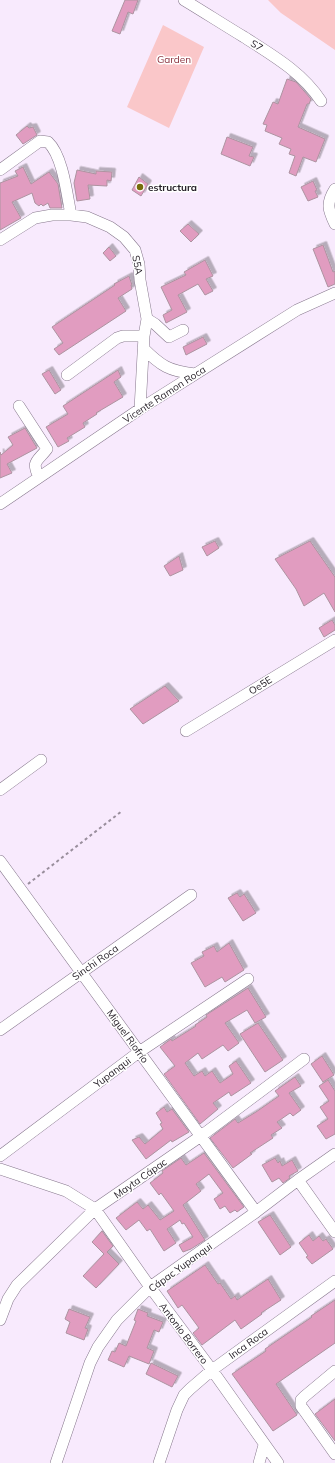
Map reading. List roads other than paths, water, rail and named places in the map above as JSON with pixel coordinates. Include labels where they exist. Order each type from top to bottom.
[{"type":"street","name":"S7","points":[[184,0],[282,62],[304,80],[314,90],[321,101]]},
{"type":"street","points":[[0,170],[40,141],[48,142],[56,154],[65,180],[71,215]]},
{"type":"street","points":[[335,189],[330,196],[329,212],[335,224]]},
{"type":"street","name":"S5A","points":[[0,240],[35,218],[52,215],[71,215],[87,217],[110,227],[124,237],[135,250],[139,264],[140,280],[147,319],[143,348],[140,409]]},
{"type":"street","name":"Vicente Ramon Roca","points":[[0,504],[140,409],[195,374],[297,310],[335,293]]},
{"type":"street","points":[[147,319],[169,337],[183,330]]},
{"type":"street","points":[[67,375],[117,338],[123,336],[144,336]]},
{"type":"street","points":[[143,348],[156,362],[167,368],[195,374]]},
{"type":"street","points":[[19,406],[47,449],[35,464],[35,468],[40,477]]},
{"type":"street","name":"Oe5E","points":[[186,731],[335,640]]},
{"type":"street","points":[[0,790],[41,760]]},
{"type":"street","name":"Miguel Riofrío","points":[[0,861],[256,1212]]},
{"type":"street","name":"Sinchi Roca","points":[[0,1030],[191,895]]},
{"type":"street","name":"Yupanqui","points":[[0,1156],[139,1052],[248,979]]},
{"type":"street","name":"Mayta Cápac","points":[[0,1320],[8,1299],[17,1286],[95,1209],[201,1136],[304,1059]]},
{"type":"street","name":"Cápac Yupanqui","points":[[56,1463],[90,1363],[98,1347],[117,1320],[150,1287],[335,1154]]},
{"type":"street","name":"Antonio Borrero","points":[[0,1169],[66,1191],[95,1209],[278,1463]]},
{"type":"street","points":[[298,1180],[335,1232]]},
{"type":"street","name":"Inca Roca","points":[[159,1463],[177,1410],[184,1395],[212,1370],[335,1281]]},
{"type":"street","points":[[335,1371],[301,1400],[301,1406],[335,1454]]},
{"type":"street","points":[[259,1463],[264,1445]]},
{"type":"place","name":"estructura","points":[[140,187]]},
{"type":"park label","name":"Garden","points":[[174,59]]}]
